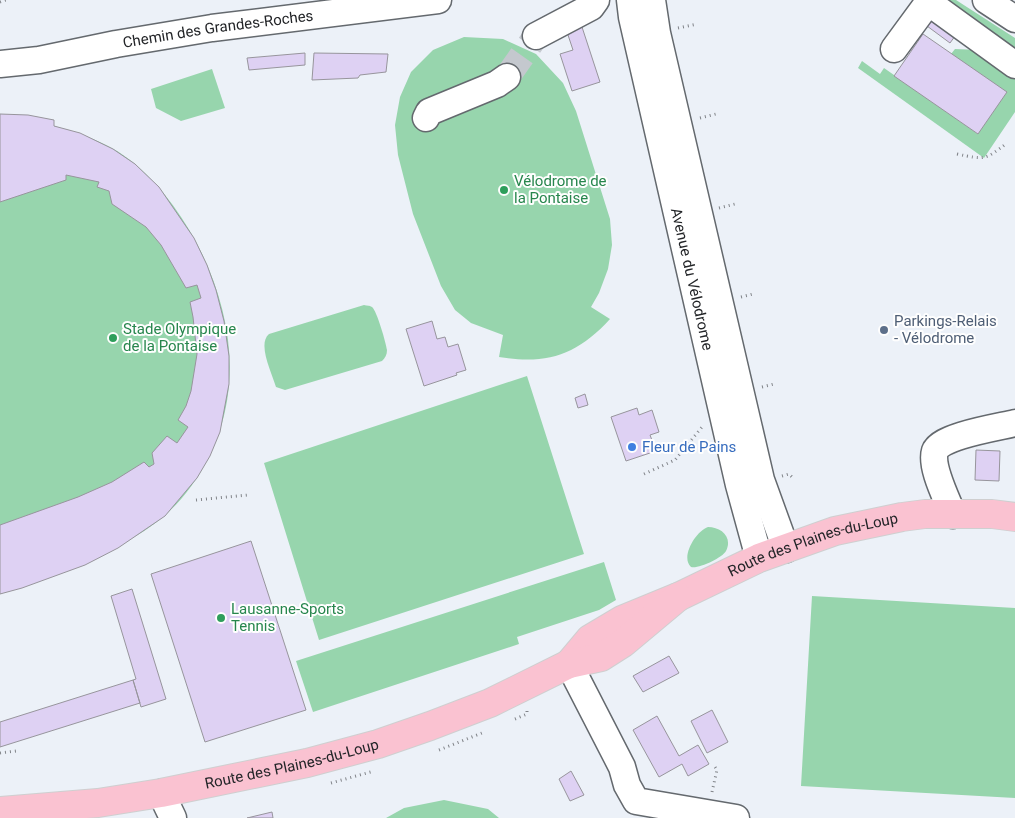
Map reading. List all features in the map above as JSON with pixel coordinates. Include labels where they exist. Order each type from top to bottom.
[{"type":"main road","name":"Route des Plaines-du-Loup","points":[[0,812],[98,803],[161,793],[308,763],[378,744],[490,703],[569,664],[592,660],[606,654],[629,639],[678,597],[760,558],[844,529],[902,517],[925,514],[1013,516]]},
{"type":"street","name":"Chemin des Grandes-Roches","points":[[0,64],[45,59],[116,44],[212,28],[438,0]]},
{"type":"street","points":[[536,36],[591,7],[596,0]]},
{"type":"street","name":"Avenue du Vélodrome","points":[[630,0],[632,17],[734,465],[760,558]]},
{"type":"street","name":"Avenue du Vélodrome","points":[[652,0],[657,33],[761,480],[786,549]]},
{"type":"street","points":[[986,0],[1015,19]]},
{"type":"street","points":[[894,49],[925,6],[986,43],[1015,65]]},
{"type":"street","points":[[426,118],[429,112],[458,102],[497,84],[507,77]]},
{"type":"street","points":[[953,514],[938,476],[935,457],[936,450],[950,439],[1015,423]]},
{"type":"street","points":[[569,664],[622,767],[627,785],[636,801],[736,818]]},
{"type":"street","points":[[161,793],[173,818]]},
{"type":"path","points":[[0,2],[6,0]]},
{"type":"path","points":[[682,27],[697,24]]},
{"type":"path","points":[[702,117],[716,114]]},
{"type":"path","points":[[957,154],[980,159],[989,157],[1007,143]]},
{"type":"path","points":[[722,207],[735,204]]},
{"type":"path","points":[[743,296],[753,294]]},
{"type":"path","points":[[763,386],[774,384]]},
{"type":"path","points":[[644,474],[675,460],[702,427]]},
{"type":"path","points":[[787,475],[789,474],[794,479]]},
{"type":"path","points":[[196,500],[248,495]]},
{"type":"path","points":[[0,753],[16,751]]},
{"type":"path","points":[[711,798],[717,770],[713,764]]},
{"type":"green space","points":[[941,0],[956,0],[1015,38],[1015,58]]},
{"type":"green space","name":"Vélodrome de la Pontaise","points":[[464,37],[503,39],[536,54],[563,83],[576,111],[610,219],[612,245],[608,269],[599,293],[591,307],[610,319],[598,331],[573,349],[547,358],[532,360],[499,357],[503,335],[471,323],[455,310],[441,286],[413,214],[398,155],[395,125],[400,97],[411,72],[433,50]]},
{"type":"green space","points":[[955,49],[980,50],[1015,71],[1015,112],[984,158],[858,68],[862,61],[880,74],[884,68],[978,134],[951,54]]},
{"type":"green space","points":[[212,69],[225,108],[181,121],[156,108],[151,89]]},
{"type":"green space","name":"Stade Olympique de la Pontaise","points":[[0,114],[54,120],[54,126],[87,137],[118,152],[136,165],[157,186],[176,209],[193,236],[207,264],[218,294],[226,324],[229,384],[220,430],[208,459],[192,486],[170,510],[145,531],[116,547],[86,561],[0,594]]},
{"type":"green space","points":[[364,305],[372,307],[381,327],[387,350],[386,356],[382,361],[285,390],[276,387],[264,345],[269,334]]},
{"type":"green space","points":[[527,376],[584,554],[319,640],[264,463]]},
{"type":"green space","points":[[708,527],[721,531],[727,537],[728,546],[726,551],[720,557],[710,562],[691,567],[688,563],[688,551],[694,539],[703,529]]},
{"type":"green space","points":[[604,562],[616,600],[599,610],[517,637],[519,644],[313,712],[296,661]]},
{"type":"green space","points":[[812,596],[1015,608],[1015,798],[801,786]]},
{"type":"green space","points":[[444,800],[488,809],[499,818],[386,818],[404,808]]},
{"type":"building","points":[[940,8],[963,25],[950,43],[927,26]]},
{"type":"building","points":[[582,27],[600,82],[572,91],[560,54],[573,50],[567,32]]},
{"type":"building","points":[[923,34],[1007,92],[978,134],[894,76]]},
{"type":"building","points":[[305,53],[305,65],[249,70],[247,58]]},
{"type":"building","points":[[314,53],[388,54],[386,72],[360,75],[358,78],[312,80]]},
{"type":"building","points":[[0,114],[28,115],[54,120],[54,126],[80,133],[113,149],[135,164],[159,187],[194,238],[216,290],[224,321],[229,356],[229,384],[220,432],[210,456],[197,478],[165,516],[118,548],[85,565],[0,594],[0,525],[78,497],[112,482],[144,462],[149,467],[154,464],[152,453],[167,436],[177,443],[188,427],[178,420],[186,406],[191,391],[197,354],[190,302],[201,298],[197,285],[186,288],[161,245],[146,227],[112,204],[109,191],[97,187],[99,182],[66,175],[66,180],[0,202]]},
{"type":"building","points":[[432,321],[437,339],[445,337],[448,347],[458,344],[466,370],[424,386],[406,329]]},
{"type":"building","points":[[585,394],[588,405],[578,408],[575,398]]},
{"type":"building","points":[[637,408],[639,415],[652,410],[659,432],[650,435],[656,451],[626,461],[611,417]]},
{"type":"building","points":[[976,450],[1000,451],[999,481],[975,480]]},
{"type":"building","name":"Lausanne-Sports Tennis","points":[[251,541],[306,710],[205,742],[151,574]]},
{"type":"building","points":[[132,589],[166,699],[141,707],[133,680],[136,679],[111,596]]},
{"type":"building","points":[[669,656],[679,673],[643,692],[633,676]]},
{"type":"building","points":[[133,680],[140,703],[0,747],[0,722]]},
{"type":"building","points":[[712,710],[728,742],[707,753],[691,721]]},
{"type":"building","points":[[657,716],[679,756],[698,745],[709,764],[688,776],[682,764],[659,777],[633,730]]},
{"type":"building","points":[[571,771],[584,795],[570,801],[559,779]]},
{"type":"building","points":[[272,812],[273,818],[247,818]]},
{"type":"tunnel","points":[[507,77],[536,36]]},
{"type":"place","name":"Vélodrome de la Pontaise","points":[[504,190]]},
{"type":"place","name":"Parkings-Relais - Vélodrome","points":[[884,330]]},
{"type":"place","name":"Stade Olympique de la Pontaise","points":[[113,338]]},
{"type":"place","name":"Fleur de Pains","points":[[632,447]]},
{"type":"place","name":"Lausanne-Sports Tennis","points":[[221,618]]}]
